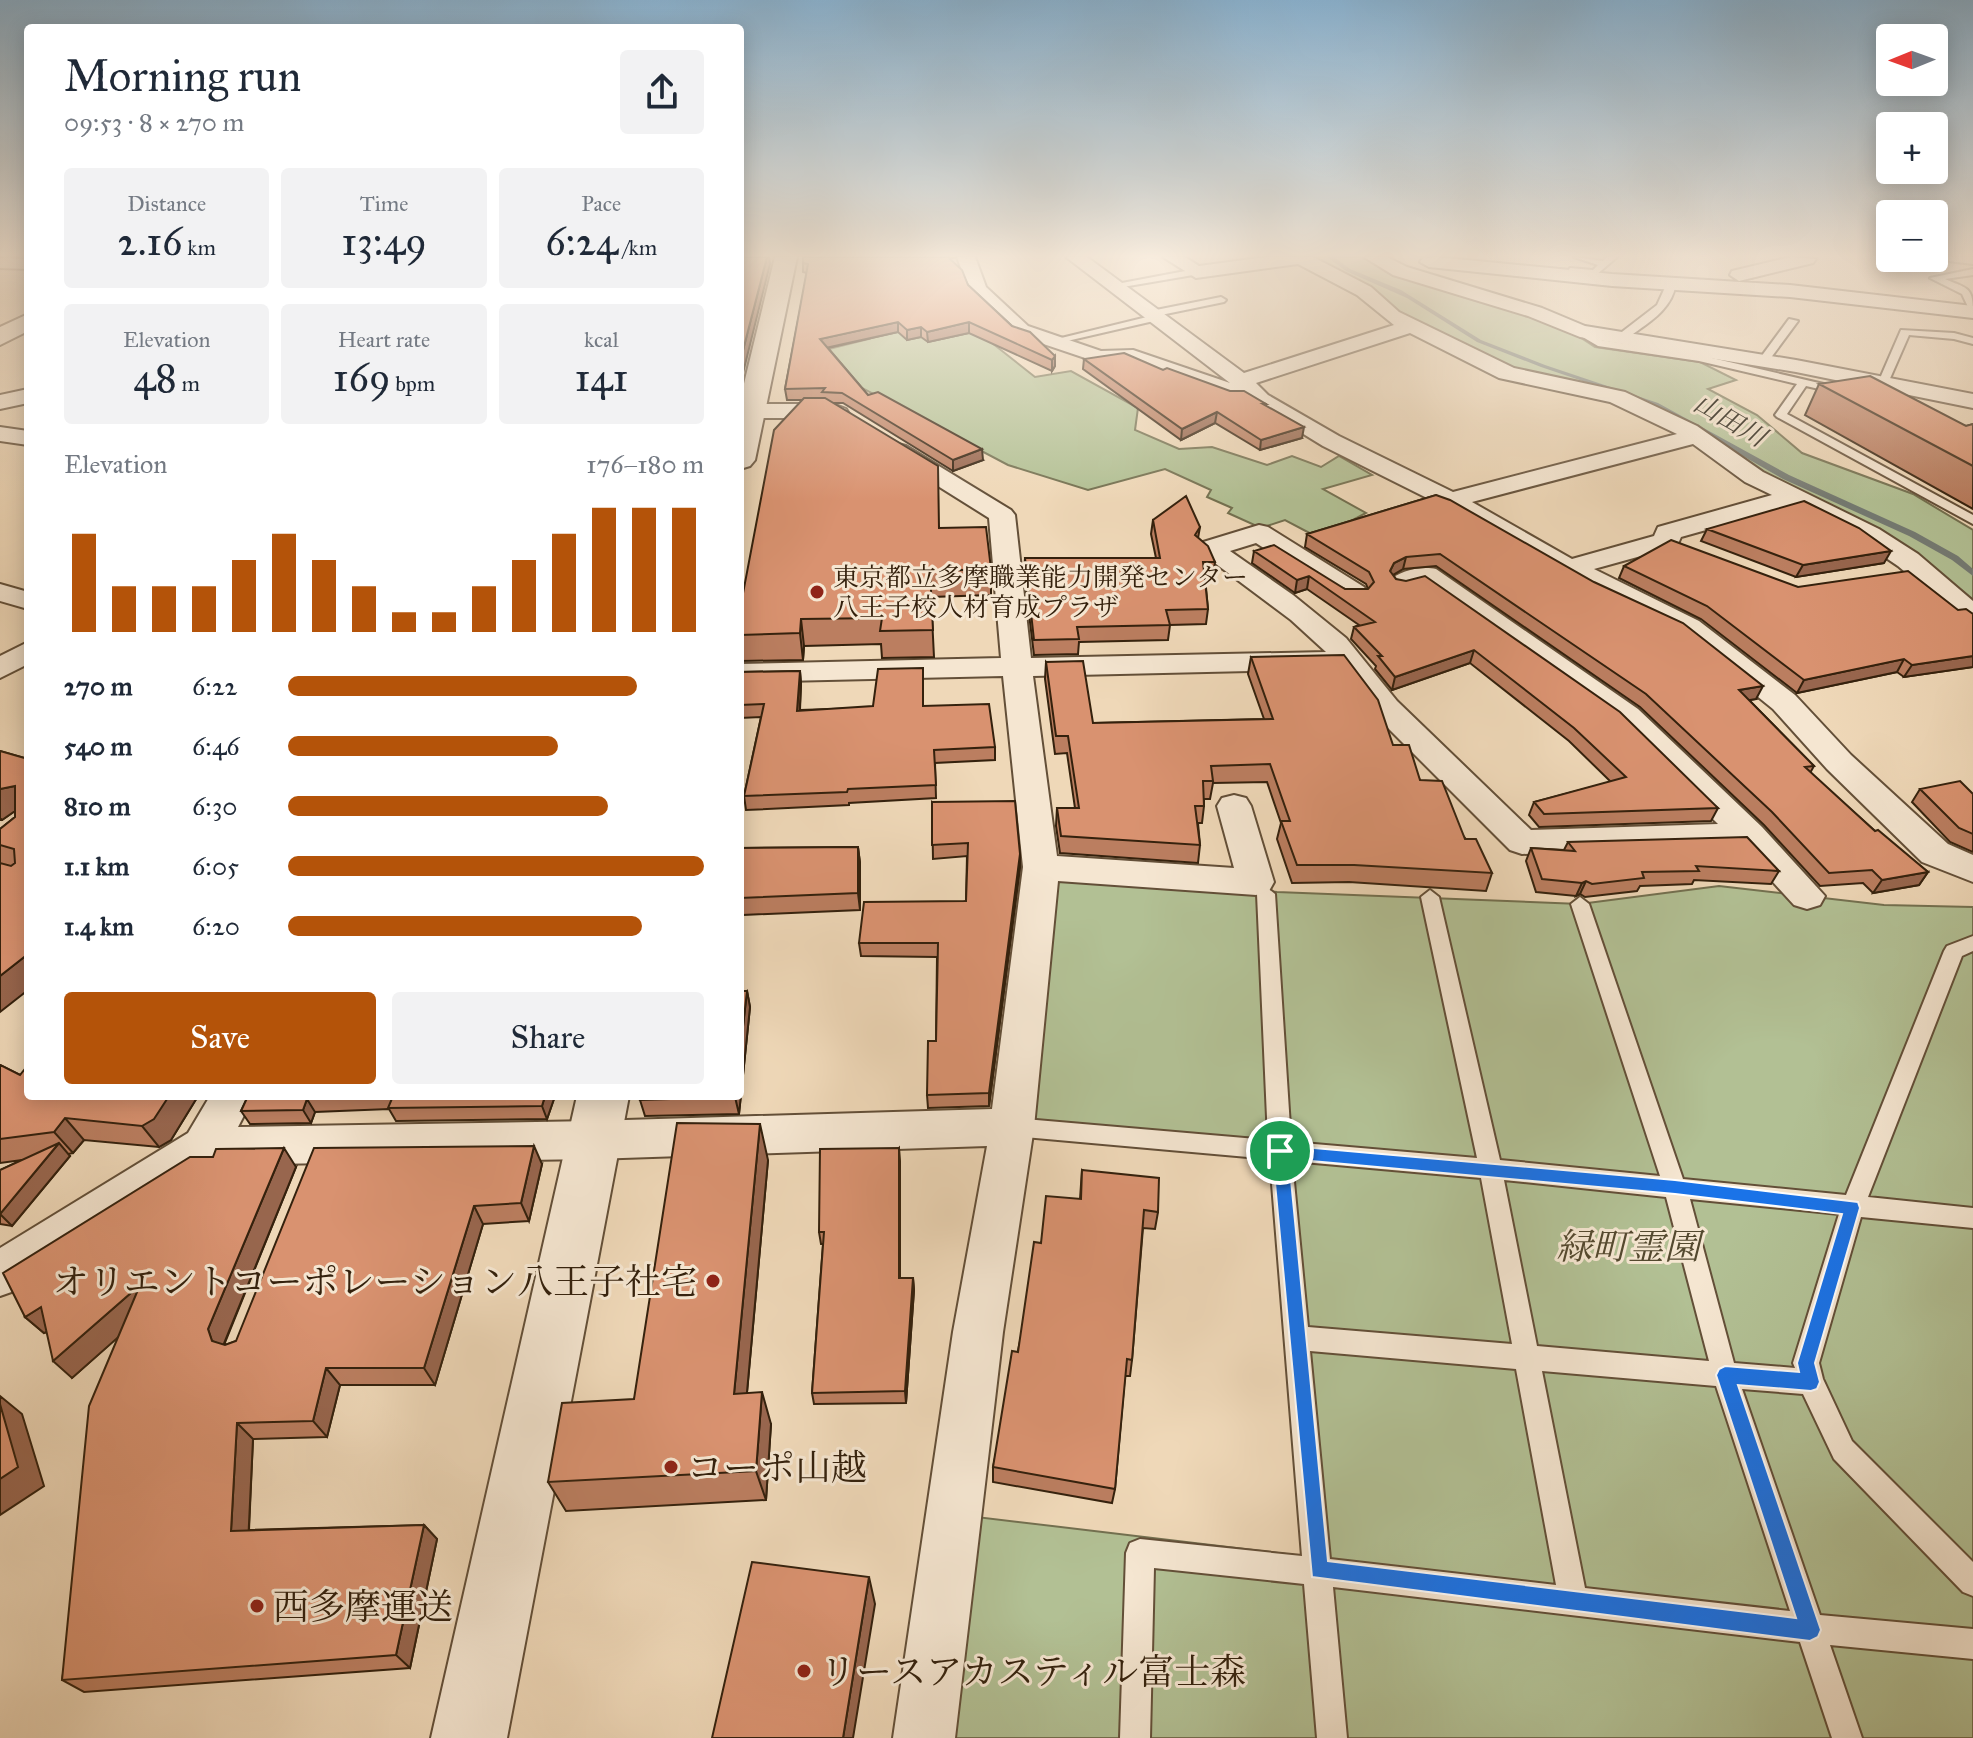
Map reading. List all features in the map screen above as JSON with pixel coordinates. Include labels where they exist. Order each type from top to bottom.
[{"type":"street","points":[[764,338],[745,411],[833,411],[1002,515],[1030,795],[1041,867],[1012,1127],[976,1348],[924,1738]]},
{"type":"street","points":[[1045,338],[1100,357],[1126,354],[1262,401],[1331,441],[1450,500],[1569,568],[1666,613],[1728,656],[1784,702],[1839,762],[1935,853],[1973,869]]},
{"type":"street","points":[[1182,338],[1241,381],[1262,401]]},
{"type":"street","points":[[1241,381],[1374,338]]},
{"type":"street","points":[[1436,338],[1507,373],[1617,397],[1698,436],[1754,477],[1870,535],[1918,569],[1973,615]]},
{"type":"street","points":[[1629,338],[1973,401]]},
{"type":"street","points":[[0,402],[24,397]]},
{"type":"street","points":[[0,434],[24,437]]},
{"type":"street","points":[[1450,500],[1698,436]]},
{"type":"street","points":[[1668,540],[1667,533],[1794,497]]},
{"type":"street","points":[[1377,588],[1259,533],[1209,549],[1327,634],[1351,660],[1386,708],[1522,842],[1750,835]]},
{"type":"street","points":[[1569,568],[1668,540],[1696,551]]},
{"type":"street","points":[[1887,574],[1918,569]]},
{"type":"street","points":[[1299,611],[1426,575],[1627,716],[1750,835],[1807,896]]},
{"type":"street","points":[[0,592],[24,600]]},
{"type":"street","points":[[0,669],[24,654]]},
{"type":"street","points":[[744,673],[1351,660]]},
{"type":"street","points":[[1041,867],[1256,882],[1234,806]]},
{"type":"street","points":[[0,1274],[204,1146],[231,1100]]},
{"type":"street","points":[[204,1146],[315,1159],[598,1118],[1012,1127]]},
{"type":"street","points":[[469,1738],[598,1118]]},
{"type":"lane","points":[[1054,341],[1065,338]]},
{"type":"lane","points":[[1591,338],[1598,343],[1699,358],[1858,395]]},
{"type":"lane","points":[[1763,361],[1780,338]]},
{"type":"lane","points":[[1883,383],[1902,338]]},
{"type":"lane","points":[[1951,338],[1973,341]]},
{"type":"lane","points":[[1804,382],[1781,415],[1973,520]]},
{"type":"lane","points":[[1266,894],[1280,1151],[1332,1738]]},
{"type":"lane","points":[[1430,897],[1491,1169],[1573,1601]]},
{"type":"lane","points":[[1580,904],[1675,1187],[1725,1375],[1847,1738]]},
{"type":"lane","points":[[1973,943],[1954,951],[1852,1208],[1806,1363],[1811,1382],[1843,1450],[1973,1582]]},
{"type":"lane","points":[[1012,1127],[1491,1169],[1973,1218]]},
{"type":"lane","points":[[1296,1338],[1811,1382]]},
{"type":"lane","points":[[1135,1738],[1140,1553],[1319,1570],[1810,1630],[1973,1644]]},
{"type":"green space","points":[[986,338],[1035,377],[1071,371],[1138,408],[1135,430],[1179,449],[1212,447],[1267,465],[1292,456],[1321,467],[1339,456],[1372,475],[1323,489],[1366,513],[1319,538],[1285,520],[1261,528],[1228,513],[1232,508],[1207,497],[1211,490],[1165,469],[1088,490],[1008,465],[860,387],[813,353],[869,339]]},
{"type":"green space","points":[[1449,338],[1581,338],[1595,347],[1700,362],[1736,380],[1708,389],[1757,415],[1802,453],[1913,494],[1973,530],[1973,604],[1755,471],[1614,393],[1568,379],[1515,371]]},
{"type":"green space","name":"緑町霊園","points":[[1041,867],[1277,892],[1580,904],[1719,886],[1884,905],[1973,907],[1973,1738],[924,1738],[952,1514],[1303,1556],[1276,1160],[1012,1127]]},
{"type":"building","points":[[794,338],[824,338],[820,339],[868,395],[878,392],[982,449],[953,460],[842,393],[822,392],[825,388],[785,389]]},
{"type":"building","points":[[1004,338],[1036,338],[1055,356],[1052,360]]},
{"type":"building","points":[[1124,353],[1163,370],[1167,368],[1230,391],[1244,391],[1304,427],[1261,440],[1217,412],[1182,429],[1084,359]]},
{"type":"building","points":[[1870,376],[1966,426],[1973,424],[1973,466],[1819,384]]},
{"type":"building","name":"東京都立多摩職業能力開発センター 八王子校人材育成プラザ","points":[[804,398],[825,398],[938,466],[939,528],[986,527],[991,569],[930,571],[933,630],[880,631],[882,618],[801,619],[800,633],[744,635],[744,588],[774,430]]},
{"type":"building","points":[[1436,495],[1594,582],[1683,623],[1763,686],[1739,690],[1814,766],[1805,767],[1875,831],[1878,830],[1928,872],[1882,880],[1872,870],[1829,873],[1772,812],[1646,694],[1440,554],[1406,557],[1394,563],[1390,571],[1396,579],[1406,581],[1425,576],[1620,712],[1718,808],[1544,814],[1534,802],[1626,777],[1574,728],[1474,650],[1395,677],[1378,656],[1382,656],[1354,627],[1375,622],[1309,576],[1297,580],[1254,551],[1274,545],[1345,589],[1368,589],[1374,582],[1369,572],[1307,534]]},
{"type":"building","points":[[1186,496],[1200,527],[1195,535],[1208,546],[1215,562],[1203,562],[1208,609],[1166,610],[1170,625],[1077,627],[1079,639],[1034,640],[1025,558],[1160,558],[1153,520]]},
{"type":"building","points":[[1804,501],[1859,528],[1891,551],[1803,565],[1707,529]]},
{"type":"building","points":[[1671,540],[1798,587],[1908,571],[1958,610],[1966,609],[1973,614],[1973,656],[1912,665],[1904,659],[1804,680],[1707,606],[1624,566]]},
{"type":"building","points":[[1344,655],[1378,700],[1393,745],[1409,745],[1420,780],[1442,781],[1465,839],[1476,839],[1492,873],[1297,865],[1281,821],[1290,821],[1270,764],[1211,766],[1213,781],[1203,781],[1204,806],[1195,806],[1200,845],[1061,836],[1057,808],[1079,808],[1068,736],[1056,736],[1046,662],[1083,661],[1093,723],[1273,719],[1251,657]]},
{"type":"building","points":[[923,668],[923,706],[989,704],[995,747],[934,750],[936,785],[744,796],[764,704],[744,705],[744,672],[800,671],[797,711],[873,706],[878,669]]},
{"type":"building","points":[[0,751],[24,758],[24,957],[0,976],[0,863],[11,866],[15,863],[14,849],[0,845],[0,829],[15,817],[15,786],[0,789]]},
{"type":"building","points":[[1960,781],[1973,794],[1973,834],[1959,828],[1920,789]]},
{"type":"building","points":[[1015,801],[1020,854],[989,1093],[927,1095],[928,1041],[936,1041],[938,943],[859,943],[864,902],[966,901],[968,843],[932,845],[932,802]]},
{"type":"building","points":[[1747,837],[1779,871],[1696,866],[1699,871],[1642,872],[1644,878],[1592,884],[1542,879],[1531,848],[1575,851],[1568,842]]},
{"type":"building","points":[[858,847],[858,893],[744,898],[744,848]]},
{"type":"building","points":[[0,1065],[20,1075],[24,1070],[24,1100],[166,1100],[154,1119],[142,1126],[65,1118],[54,1132],[0,1139]]},
{"type":"building","points":[[246,1100],[307,1100],[303,1110],[241,1111]]},
{"type":"building","points":[[391,1100],[544,1100],[542,1106],[388,1108]]},
{"type":"building","points":[[677,1123],[760,1124],[734,1394],[762,1392],[756,1471],[548,1482],[562,1403],[634,1399]]},
{"type":"building","points":[[59,1143],[0,1214],[0,1170]]},
{"type":"building","points":[[534,1146],[521,1203],[474,1206],[424,1368],[326,1368],[313,1421],[237,1423],[231,1531],[424,1525],[396,1655],[62,1680],[89,1406],[140,1285],[53,1361],[41,1307],[25,1317],[3,1273],[190,1157],[213,1157],[216,1149],[284,1148],[208,1329],[212,1341],[225,1345],[236,1341],[314,1148]]},
{"type":"building","points":[[899,1148],[899,1278],[913,1278],[905,1391],[812,1393],[824,1232],[819,1232],[820,1149]]},
{"type":"building","points":[[1082,1170],[1159,1178],[1158,1212],[1144,1210],[1132,1360],[1127,1359],[1115,1489],[993,1467],[1012,1351],[1018,1352],[1034,1242],[1041,1243],[1046,1196],[1081,1199]]},
{"type":"building","points":[[0,1404],[18,1467],[0,1479]]},
{"type":"building","name":"リースアカスティル富士森","points":[[752,1562],[869,1577],[843,1738],[712,1738]]},
{"type":"waterway","name":"山田川","points":[[1474,338],[1543,366],[1656,404],[1786,477],[1912,534],[1955,558],[1973,573]]},
{"type":"place","name":"東京都立多摩職業能力開発センター 八王子校人材育成プラザ","points":[[817,592]]},
{"type":"place","name":"オリエントコーポレーション八王子社宅","points":[[713,1281]]},
{"type":"place","name":"コーポ山越","points":[[671,1467]]},
{"type":"place","name":"西多摩運送","points":[[257,1606]]},
{"type":"place","name":"リースアカスティル富士森","points":[[804,1671]]},
{"type":"route","points":[[1280,1151],[1675,1187],[1852,1208],[1806,1363],[1811,1382],[1725,1375],[1810,1630],[1319,1570],[1280,1151]]}]
